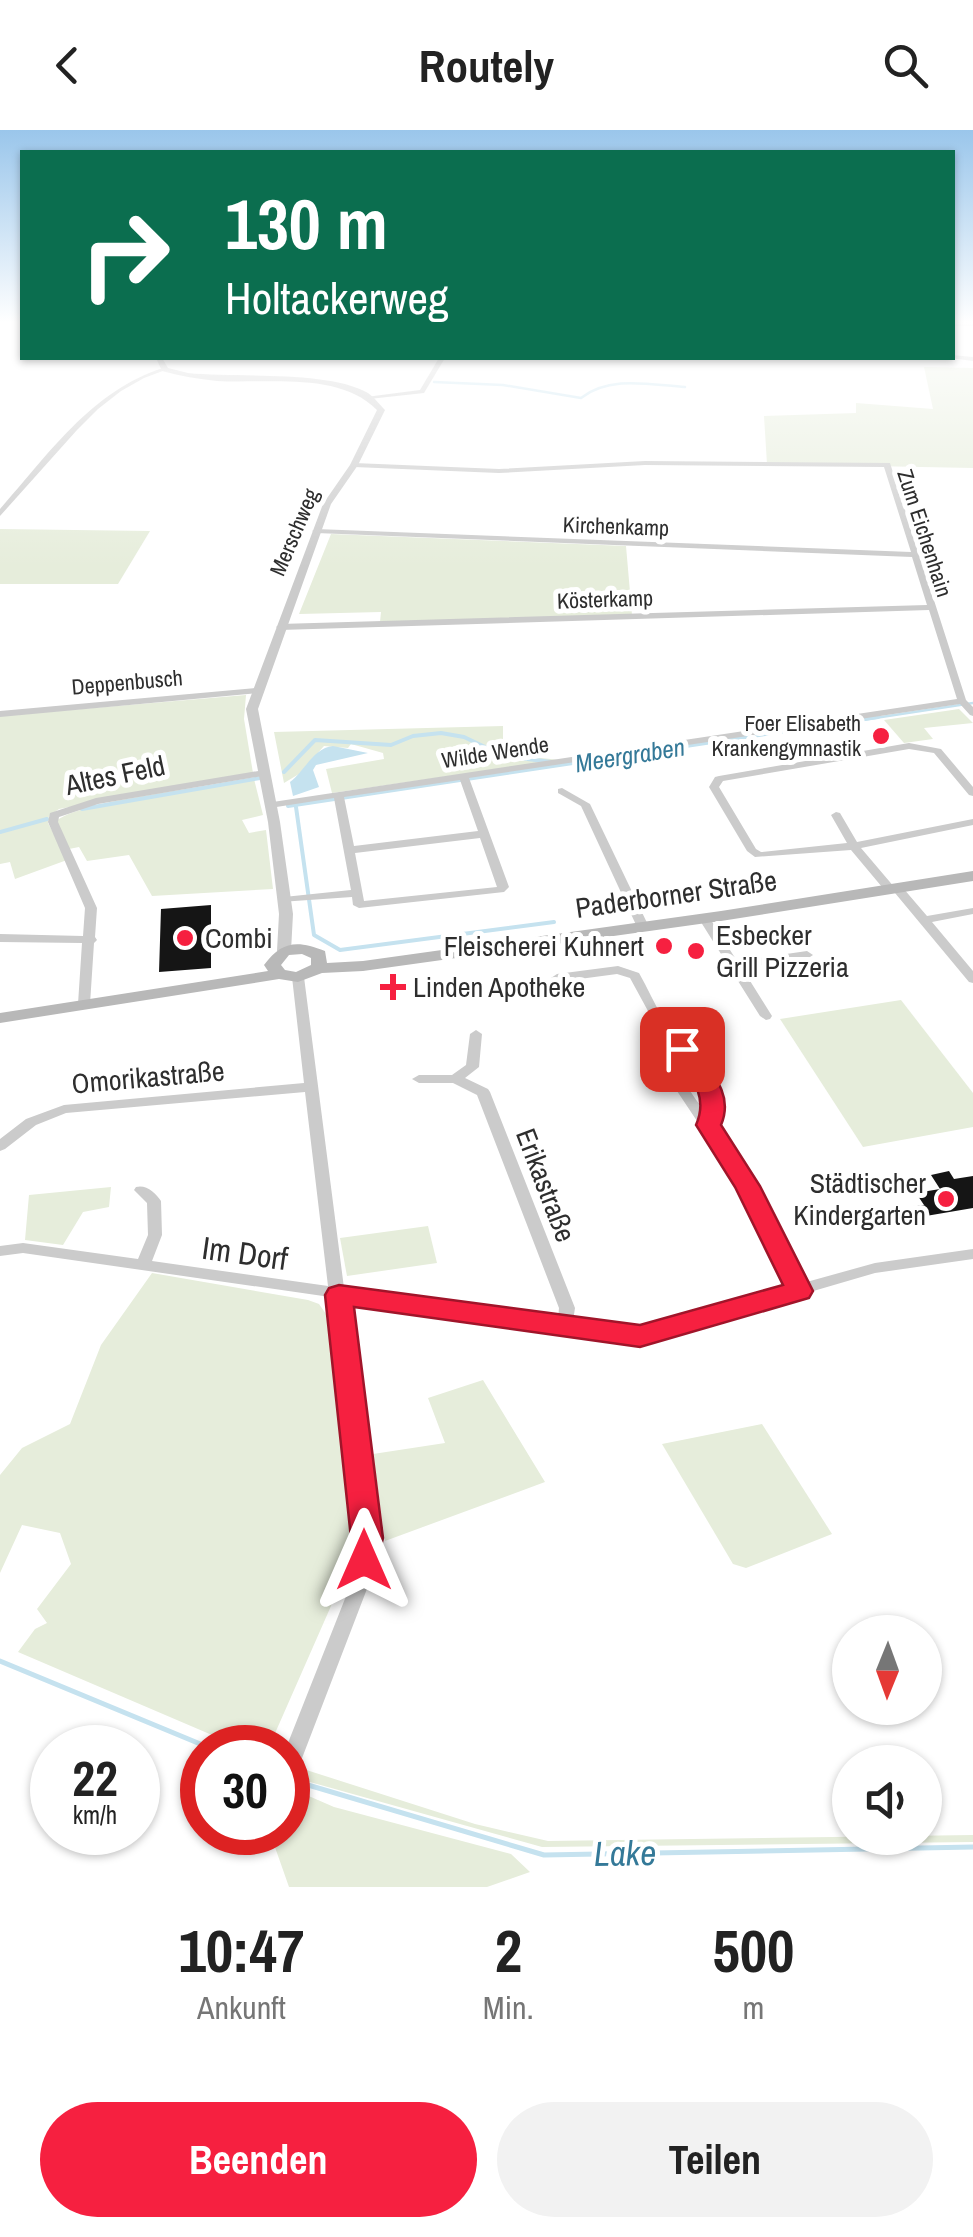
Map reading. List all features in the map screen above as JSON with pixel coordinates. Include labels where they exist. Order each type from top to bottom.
[{"type":"main road","name":"Paderborner Straße","points":[[0,1018],[210,986],[278,964],[314,958],[386,962],[973,876]]},
{"type":"main road","name":"Paderborner Straße","points":[[278,964],[298,977],[314,958]]},
{"type":"street","points":[[0,514],[86,415],[100,404]]},
{"type":"street","name":"Merschweg","points":[[278,964],[285,907],[252,709],[327,504],[354,465],[381,414],[377,404]]},
{"type":"street","name":"Zum Eichenhain","points":[[354,465],[499,471],[645,463],[887,466],[962,701],[973,713]]},
{"type":"street","name":"Kirchenkamp","points":[[316,531],[915,555]]},
{"type":"street","name":"Kösterkamp","points":[[280,626],[932,607]]},
{"type":"street","name":"Deppenbusch","points":[[0,714],[258,691]]},
{"type":"street","name":"Wilde Wende","points":[[270,805],[962,701]]},
{"type":"street","points":[[973,793],[936,751],[909,746],[809,760],[714,782],[749,846],[760,855],[854,846],[973,822]]},
{"type":"street","name":"Altes Feld","points":[[84,1004],[92,908],[52,822],[54,815],[96,801],[264,773]]},
{"type":"street","points":[[339,796],[359,906],[500,890],[503,887],[464,777]]},
{"type":"street","points":[[562,792],[585,804],[642,927]]},
{"type":"street","points":[[836,815],[854,846],[925,920],[973,979]]},
{"type":"street","points":[[349,850],[484,834]]},
{"type":"street","points":[[285,907],[356,893]]},
{"type":"street","name":"Merschweg","points":[[285,907],[314,958]]},
{"type":"street","points":[[925,920],[973,911]]},
{"type":"street","points":[[705,918],[766,1016]]},
{"type":"street","points":[[0,938],[91,940]]},
{"type":"street","points":[[734,965],[807,954]]},
{"type":"street","points":[[956,958],[973,956]]},
{"type":"street","points":[[557,978],[618,970],[634,976],[666,1033],[682,1049],[714,1096],[716,1108],[708,1125]]},
{"type":"street","points":[[298,977],[367,1538],[361,1582],[305,1725]]},
{"type":"street","points":[[666,1033],[664,1052],[670,1066],[748,1186],[799,1291]]},
{"type":"street","points":[[419,1079],[454,1078],[472,1067],[476,1034]]},
{"type":"street","name":"Erikastraße","points":[[454,1078],[484,1092],[567,1308],[564,1327]]},
{"type":"street","name":"Omorikastraße","points":[[0,1146],[31,1122],[64,1109],[311,1087]]},
{"type":"street","points":[[141,1190],[154,1202],[155,1218],[155,1235],[143,1266]]},
{"type":"street","name":"Im Dorf","points":[[0,1251],[23,1248],[640,1336],[875,1268],[973,1254]]},
{"type":"green space","points":[[856,404],[933,409],[932,404],[973,404],[973,468],[767,464],[764,416],[856,413]]},
{"type":"green space","points":[[0,529],[150,531],[118,584],[0,584]]},
{"type":"green space","points":[[331,534],[626,546],[632,615],[380,622],[381,612],[299,614]]},
{"type":"green space","points":[[246,695],[244,719],[253,773],[59,809],[49,816],[48,823],[67,860],[15,879],[10,862],[0,864],[0,716]]},
{"type":"green space","points":[[959,709],[973,723],[924,728],[933,739],[904,743],[884,720]]},
{"type":"green space","points":[[503,726],[503,754],[560,760],[332,793],[326,769],[384,759],[383,753],[351,744],[348,748],[324,746],[299,774],[284,783],[274,732]]},
{"type":"green space","points":[[254,779],[263,815],[242,820],[249,833],[266,830],[273,889],[152,896],[129,855],[87,861],[79,847],[69,849],[55,822],[69,814],[118,801]]},
{"type":"green space","points":[[901,1000],[973,1093],[973,1127],[863,1147],[780,1019]]},
{"type":"green space","points":[[111,1187],[109,1207],[83,1212],[63,1245],[25,1240],[29,1195]]},
{"type":"green space","points":[[428,1226],[437,1263],[347,1276],[340,1238]]},
{"type":"green space","points":[[152,1273],[308,1300],[319,1304],[326,1314],[354,1539],[342,1581],[279,1725],[189,1725],[18,1652],[35,1629],[47,1623],[37,1609],[71,1564],[60,1533],[22,1525],[0,1573],[0,1475],[22,1448],[70,1424],[101,1345]]},
{"type":"green space","points":[[483,1380],[545,1482],[385,1541],[373,1454],[445,1443],[428,1398]]},
{"type":"green space","points":[[762,1424],[832,1534],[746,1568],[733,1564],[662,1444]]},
{"type":"green space","points":[[310,1771],[475,1824],[548,1841],[832,1837],[832,1844],[542,1847],[310,1782]]},
{"type":"green space","points":[[310,1797],[334,1807],[511,1854],[530,1872],[487,1887],[289,1887],[278,1855],[310,1855]]},
{"type":"green space","points":[[942,1835],[973,1835],[973,1842],[942,1842]]},
{"type":"water","points":[[333,746],[368,753],[316,765],[313,770],[319,787],[293,796],[290,782],[315,755]]},
{"type":"building","name":"Combi","points":[[211,905],[211,968],[159,972],[161,909]]},
{"type":"building","name":"Städtischer Kindergarten","points":[[949,1171],[954,1179],[973,1176],[973,1208],[920,1217],[913,1206],[924,1205],[916,1193],[940,1189],[931,1175]]},
{"type":"waterway","name":"Meergraben","points":[[862,720],[973,703]]},
{"type":"waterway","name":"Meergraben","points":[[288,806],[878,717]]},
{"type":"waterway","points":[[284,772],[315,740],[391,745],[413,736],[441,733],[464,737],[504,756],[551,762]]},
{"type":"waterway","points":[[82,809],[260,778]]},
{"type":"waterway","points":[[296,807],[314,935],[340,950],[554,922]]},
{"type":"waterway","points":[[0,832],[47,819]]},
{"type":"waterway","name":"Lake","points":[[0,1661],[180,1736]]},
{"type":"waterway","name":"Lake","points":[[310,1786],[544,1855],[973,1847]]},
{"type":"place","name":"Foer Elisabeth Krankengymnastik","points":[[881,736]]},
{"type":"place","name":"Combi","points":[[185,938]]},
{"type":"place","name":"Fleischerei Kuhnert","points":[[664,946]]},
{"type":"place","name":"Esbecker Grill Pizzeria","points":[[696,951]]},
{"type":"place","name":"Linden Apotheke","points":[[393,987]]},
{"type":"place","name":"Städtischer Kindergarten","points":[[946,1199]]},
{"type":"route","points":[[364,1560],[367,1538],[339,1295],[640,1336],[799,1291],[748,1186],[708,1125],[716,1108],[714,1096],[682,1049]]}]
